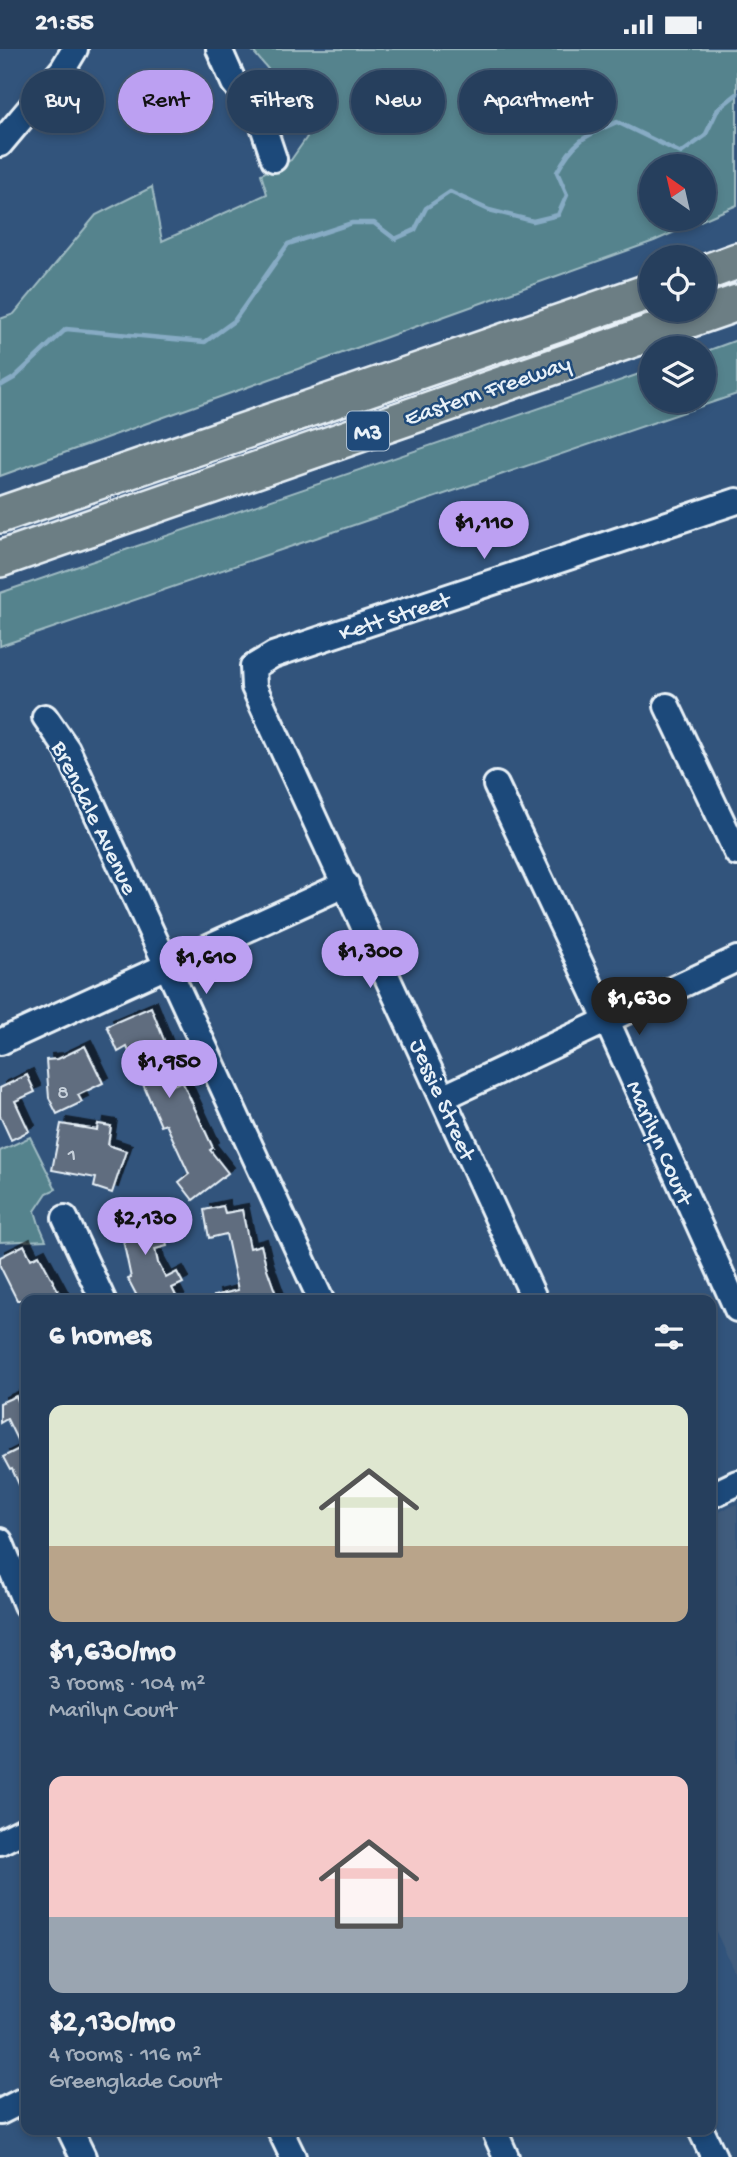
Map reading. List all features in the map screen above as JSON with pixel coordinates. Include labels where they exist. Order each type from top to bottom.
[{"type":"highway","points":[[716,269],[737,261]]},
{"type":"highway","name":"Eastern Freeway","points":[[0,516],[639,295]]},
{"type":"highway","name":"Eastern Freeway","points":[[0,559],[737,303]]},
{"type":"street","points":[[0,144],[63,69],[75,49]]},
{"type":"street","points":[[219,49],[234,83],[258,114],[274,159]]},
{"type":"street","name":"Kett Street","points":[[253,667],[273,655],[737,501]]},
{"type":"street","name":"Jessie Street","points":[[253,667],[254,687],[533,1295]]},
{"type":"street","points":[[667,706],[737,853]]},
{"type":"street","name":"Brendale Avenue","points":[[45,717],[67,749],[319,1295]]},
{"type":"street","name":"Marilyn Court","points":[[496,785],[607,1021],[737,1309]]},
{"type":"street","points":[[0,1042],[346,884]]},
{"type":"street","points":[[444,1097],[737,959]]},
{"type":"street","points":[[65,1218],[101,1295]]},
{"type":"street","points":[[716,1493],[737,1483]]},
{"type":"street","points":[[0,1541],[21,1593]]},
{"type":"street","points":[[0,1842],[21,1832]]},
{"type":"street","points":[[0,2112],[21,2102]]},
{"type":"street","points":[[72,2135],[83,2157]]},
{"type":"street","points":[[282,2135],[293,2157]]},
{"type":"street","points":[[496,2135],[506,2157]]},
{"type":"street","points":[[703,2135],[713,2157]]},
{"type":"shaded area","points":[[737,1504],[737,1977],[716,1932],[716,1513]]},
{"type":"green space","points":[[251,49],[737,49],[737,205],[716,214],[716,154],[639,154],[639,231],[677,231],[0,476],[0,319],[14,314],[96,215],[152,187],[162,241],[267,194],[261,174],[291,160],[307,137],[305,133],[337,133],[337,70],[269,70]]},
{"type":"green space","points":[[737,340],[737,394],[716,401],[716,348]]},
{"type":"green space","points":[[639,374],[639,413],[681,413],[0,646],[0,593]]},
{"type":"green space","points":[[30,1137],[56,1189],[47,1193],[35,1211],[46,1240],[0,1242],[0,1151]]},
{"type":"building","points":[[151,1007],[171,1058],[156,1065],[166,1088],[182,1081],[213,1148],[210,1150],[228,1173],[193,1200],[179,1182],[189,1174],[166,1124],[161,1126],[127,1047],[118,1052],[107,1026]]},
{"type":"building","points":[[85,1046],[103,1083],[78,1095],[82,1102],[57,1114],[49,1098],[46,1060],[58,1059]]},
{"type":"building","points":[[27,1075],[35,1092],[15,1101],[29,1131],[11,1140],[0,1116],[0,1088]]},
{"type":"building","points":[[61,1124],[97,1130],[98,1124],[111,1126],[108,1145],[126,1151],[112,1193],[94,1187],[96,1178],[52,1170]]},
{"type":"building","points":[[223,1206],[225,1213],[242,1210],[250,1248],[261,1245],[276,1295],[218,1295],[238,1290],[226,1234],[209,1238],[204,1210]]},
{"type":"building","points":[[142,1208],[151,1230],[163,1227],[167,1246],[155,1249],[158,1263],[166,1278],[177,1272],[183,1283],[172,1288],[176,1295],[136,1295],[128,1279],[131,1278],[122,1235],[114,1238],[107,1222]]},
{"type":"building","points":[[24,1245],[31,1259],[39,1255],[60,1295],[21,1295],[21,1300],[17,1300],[0,1266],[0,1257]]},
{"type":"building","points":[[16,1396],[21,1408],[21,1448],[7,1419],[0,1423],[0,1403]]},
{"type":"building","points":[[21,1448],[21,1489],[12,1469],[10,1470],[3,1457]]},
{"type":"waterway","points":[[0,386],[14,378],[66,329],[205,342],[234,321],[288,244],[352,223],[374,223],[395,239],[415,230],[426,208],[450,192],[489,210],[533,221],[558,215],[567,195],[557,172],[581,140],[617,122],[681,153],[705,136],[718,109],[737,94]]}]
